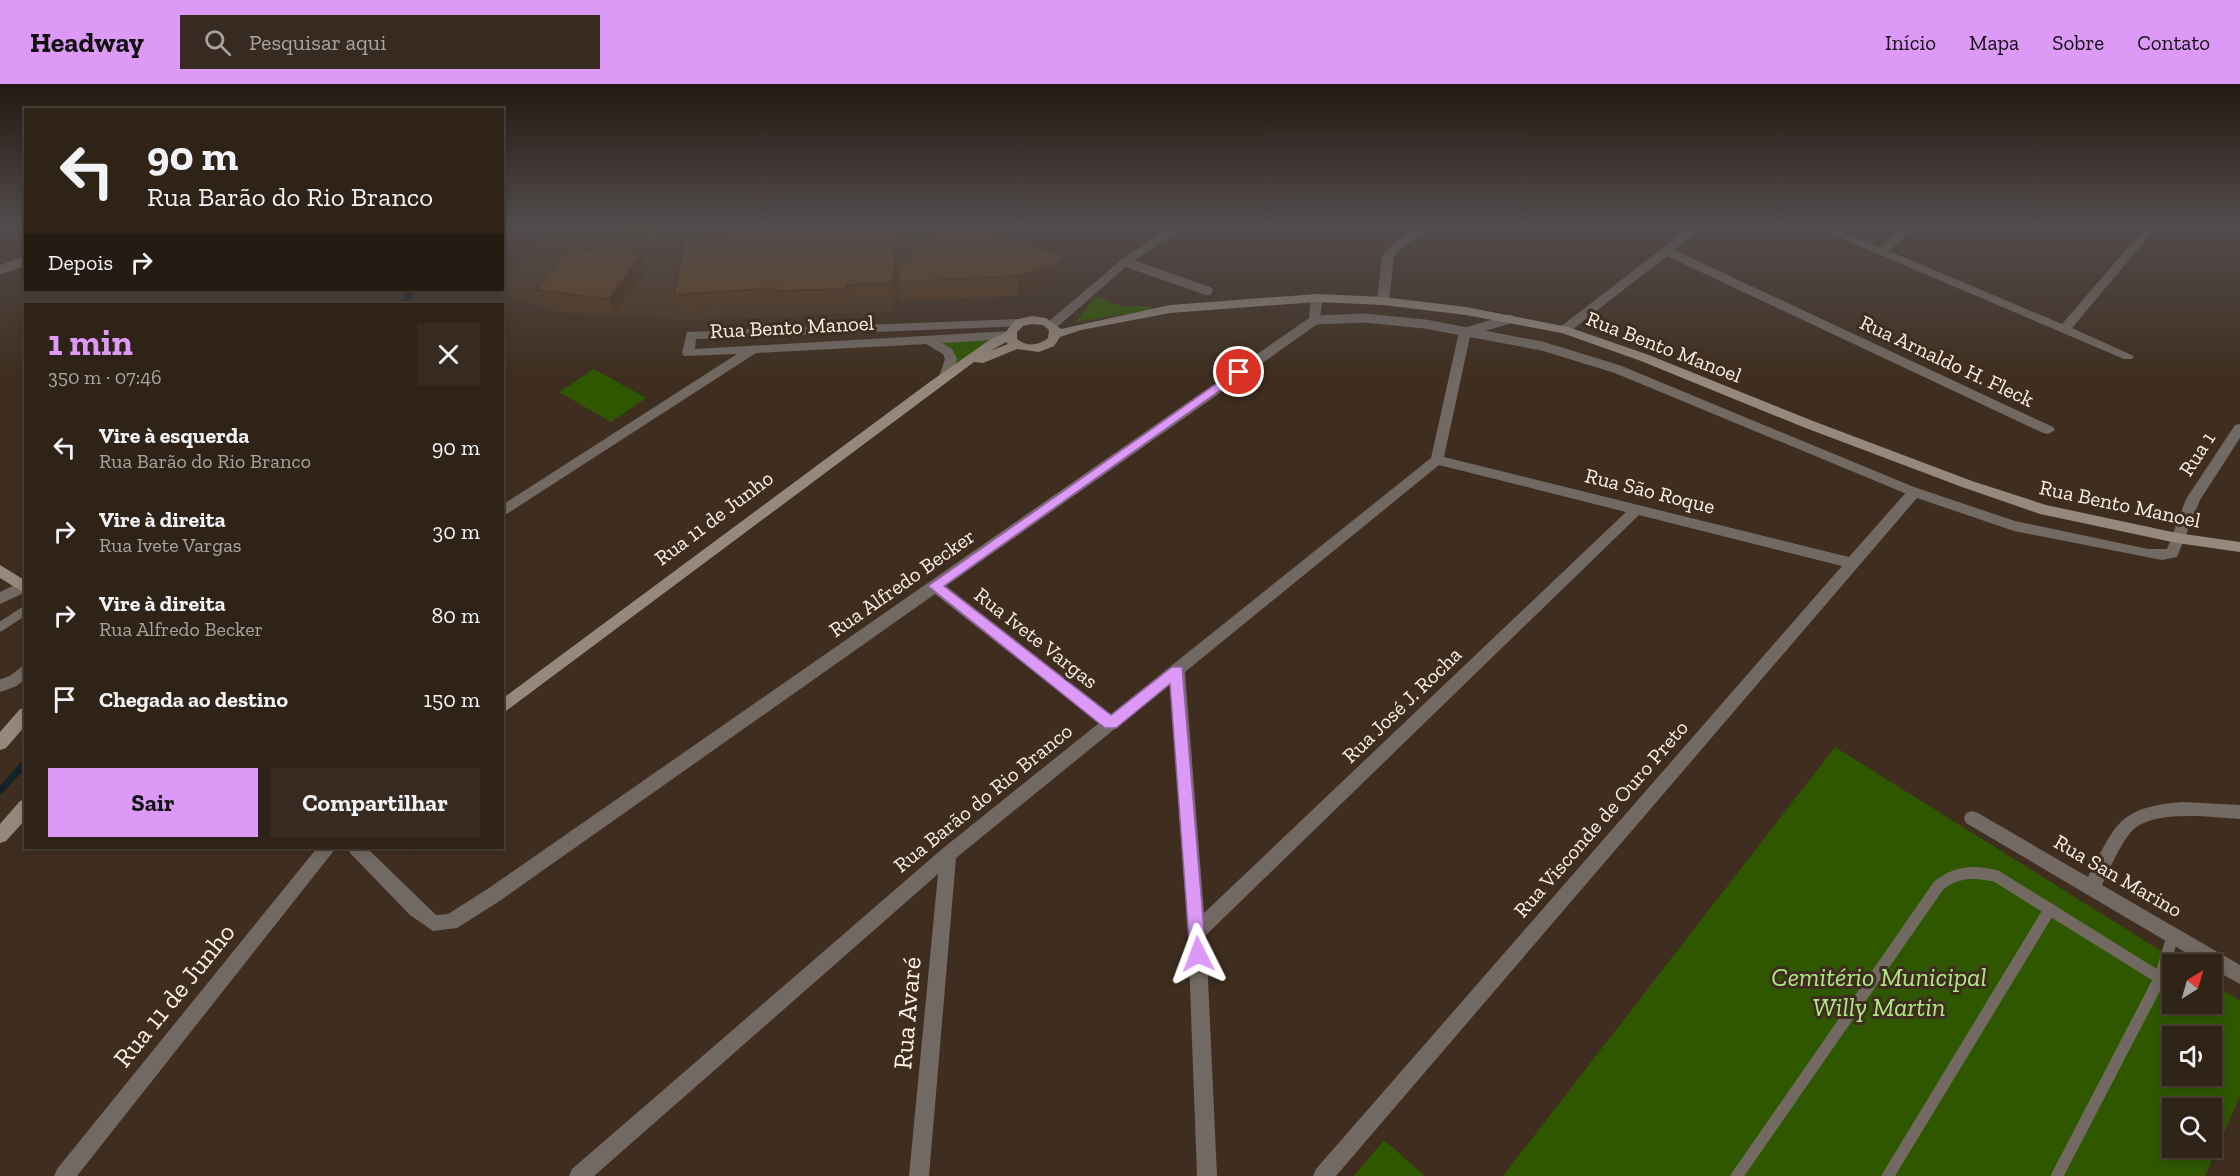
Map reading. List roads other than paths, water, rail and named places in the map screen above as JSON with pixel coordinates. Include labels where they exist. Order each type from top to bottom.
[{"type":"main road","name":"Rua Bento Manoel","points":[[1054,330],[1170,309],[1317,298],[1383,301],[1467,311],[1564,330],[1645,358],[1808,424],[1967,484],[2045,510],[2177,538],[2240,547]]},
{"type":"main road","points":[[1040,320],[1054,330],[1054,339],[1044,347],[1029,349],[1013,340],[1014,326],[1019,323],[1040,320]]},
{"type":"main road","name":"Rua 11 de Junho","points":[[504,707],[945,377],[1013,340]]},
{"type":"main road","points":[[0,570],[24,588]]},
{"type":"main road","points":[[0,743],[24,716]]},
{"type":"main road","points":[[0,836],[24,808]]},
{"type":"street","points":[[1054,330],[1111,275]]},
{"type":"street","points":[[1383,301],[1386,275]]},
{"type":"street","points":[[1564,330],[1635,275]]},
{"type":"street","name":"Rua Arnaldo H. Fleck","points":[[1717,275],[2048,430]]},
{"type":"street","points":[[1937,275],[2128,356]]},
{"type":"street","points":[[2065,328],[2110,275]]},
{"type":"street","points":[[1315,320],[1317,298]]},
{"type":"street","name":"Rua Alfredo Becker","points":[[357,849],[416,909],[433,922],[452,922],[1315,320]]},
{"type":"street","name":"Rua Bento Manoel","points":[[1013,340],[928,339],[688,353],[691,335],[1019,323]]},
{"type":"street","points":[[1437,460],[1465,332]]},
{"type":"street","points":[[928,339],[948,352],[951,359],[945,377]]},
{"type":"street","points":[[504,511],[754,348]]},
{"type":"street","name":"Rua 1","points":[[2177,538],[2193,499],[2240,428]]},
{"type":"street","name":"Rua São Roque","points":[[1437,460],[1852,563]]},
{"type":"street","name":"Rua Barão do Rio Branco","points":[[579,1176],[948,854],[1437,460]]},
{"type":"street","points":[[1914,492],[2014,526],[2148,554],[2172,553],[2177,538]]},
{"type":"street","name":"Rua Visconde de Ouro Preto","points":[[1323,1176],[1914,492]]},
{"type":"street","name":"Rua José J. Rocha","points":[[1197,932],[1637,509]]},
{"type":"street","name":"Rua Ivete Vargas","points":[[935,586],[1111,723]]},
{"type":"street","points":[[0,598],[24,588]]},
{"type":"street","points":[[1177,671],[1197,932],[1207,1176]]},
{"type":"street","points":[[2091,887],[2128,824],[2162,811],[2204,808],[2240,812]]},
{"type":"street","name":"Rua San Marino","points":[[1972,818],[2240,975]]},
{"type":"street","name":"Rua 11 de Junho","points":[[64,1176],[326,849]]},
{"type":"street","name":"Rua Avaré","points":[[919,1176],[948,854]]},
{"type":"lane","points":[[1162,275],[1208,291]]},
{"type":"lane","points":[[1315,320],[1364,318],[1425,324],[1542,346],[1617,369],[1914,492]]},
{"type":"lane","points":[[1465,332],[1510,320]]},
{"type":"lane","points":[[0,627],[24,611]]},
{"type":"lane","points":[[0,686],[13,681],[24,673]]},
{"type":"lane","points":[[1737,1176],[1939,885],[1953,874],[1973,871],[1996,876],[2160,978]]},
{"type":"lane","points":[[1888,1176],[2050,909]]},
{"type":"lane","points":[[2057,1176],[2160,978],[2173,934]]},
{"type":"waterway","points":[[402,303],[413,291]]},
{"type":"waterway","points":[[0,791],[24,764]]},
{"type":"park label","name":"Cemitério Municipal Willy Martin","points":[[1879,992]]}]
